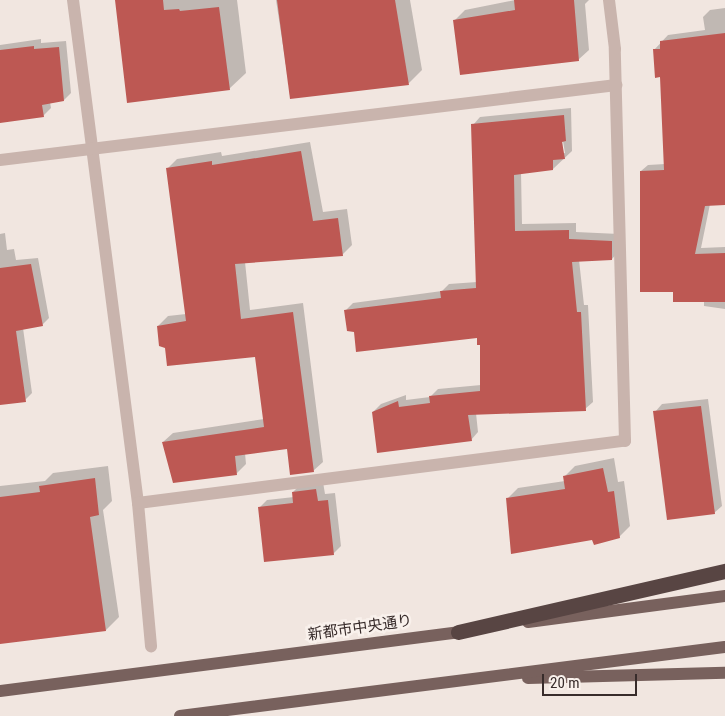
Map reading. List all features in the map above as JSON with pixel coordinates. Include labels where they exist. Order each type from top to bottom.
[{"type":"highway","points":[[458,632],[725,571]]},
{"type":"main road","name":"新都市中央通り","points":[[0,691],[725,596]]},
{"type":"main road","points":[[180,716],[725,647]]},
{"type":"main road","points":[[461,680],[725,673]]},
{"type":"street","points":[[73,0],[138,503],[151,646]]},
{"type":"street","points":[[138,503],[625,441],[616,85],[609,0]]},
{"type":"street","points":[[0,160],[616,85]]},
{"type":"building","points":[[115,0],[163,0],[164,10],[179,9],[180,11],[219,7],[230,90],[127,103]]},
{"type":"building","points":[[277,0],[395,0],[409,85],[290,99]]},
{"type":"building","points":[[514,0],[574,0],[579,61],[460,75],[453,20],[515,10]]},
{"type":"building","points":[[725,33],[725,205],[705,206],[695,254],[725,253],[725,302],[673,302],[673,292],[640,292],[640,171],[664,170],[660,77],[655,78],[653,49],[660,49],[660,41]]},
{"type":"building","points":[[34,46],[34,49],[59,47],[64,101],[42,105],[44,117],[0,123],[0,50]]},
{"type":"building","points":[[564,115],[566,141],[562,142],[565,159],[553,160],[553,170],[514,175],[515,231],[569,230],[569,239],[612,241],[612,260],[572,262],[577,312],[581,312],[586,411],[468,415],[472,441],[377,453],[372,412],[398,401],[399,407],[430,403],[429,396],[480,391],[480,345],[477,345],[477,338],[356,352],[354,332],[347,331],[344,310],[441,298],[440,291],[476,288],[471,124]]},
{"type":"building","points":[[301,151],[313,221],[338,218],[343,256],[235,264],[241,319],[293,312],[314,472],[290,475],[287,449],[235,456],[237,475],[173,483],[162,442],[264,427],[255,357],[167,366],[165,348],[159,346],[157,326],[186,321],[166,168],[212,161],[212,165]]},
{"type":"building","points":[[31,264],[43,326],[16,331],[26,402],[0,405],[0,268]]},
{"type":"building","points":[[701,406],[715,514],[667,520],[653,411]]},
{"type":"building","points":[[603,468],[608,492],[614,491],[620,538],[594,545],[592,540],[511,554],[506,498],[565,489],[563,476]]},
{"type":"building","points":[[95,478],[99,515],[90,517],[106,631],[0,644],[0,497],[40,492],[39,486]]},
{"type":"building","points":[[316,489],[318,501],[328,500],[334,555],[264,562],[258,507],[293,503],[292,492]]}]
